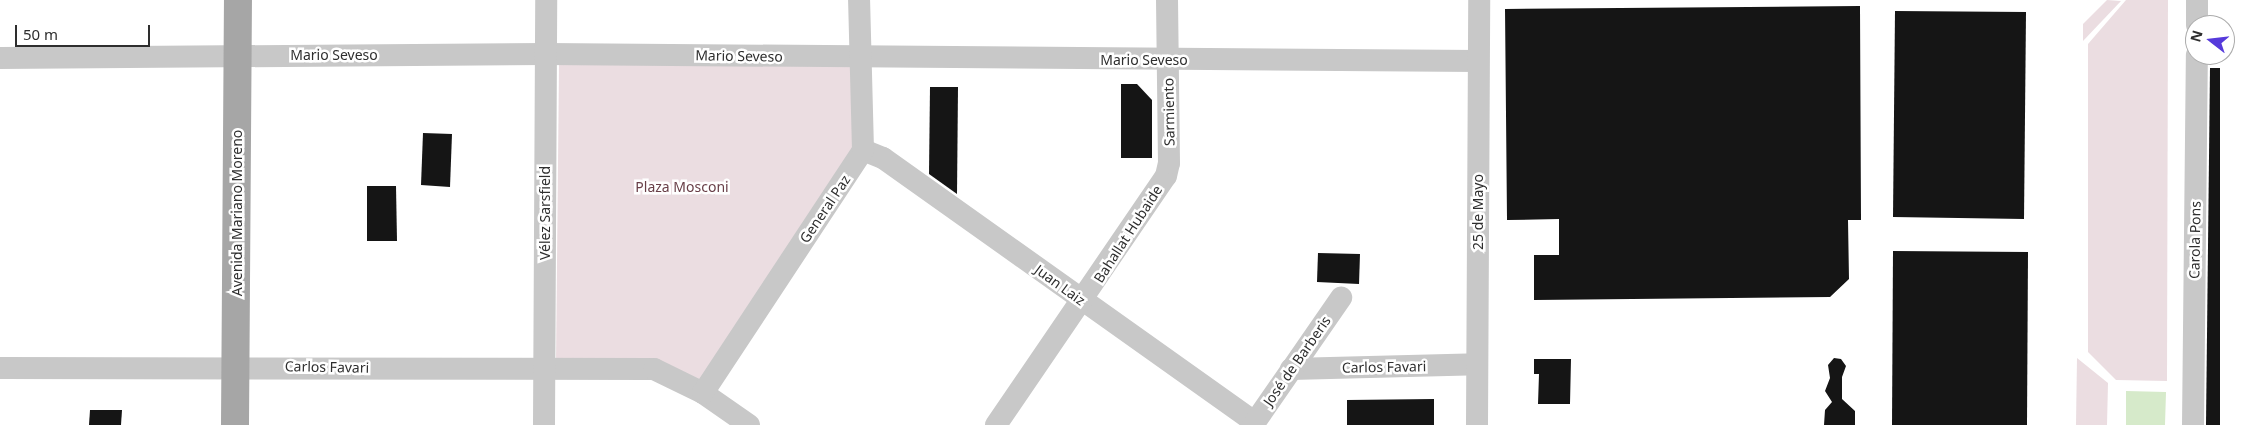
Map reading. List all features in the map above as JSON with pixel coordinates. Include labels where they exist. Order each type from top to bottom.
[{"type":"main road","name":"Avenida Mariano Moreno","points":[[236,425],[238,0]]},
{"type":"street","name":"Vélez Sarsfield","points":[[544,425],[546,0]]},
{"type":"street","points":[[859,0],[863,150]]},
{"type":"street","name":"Sarmiento","points":[[1167,0],[1169,163]]},
{"type":"street","name":"25 de Mayo","points":[[1477,425],[1479,0]]},
{"type":"street","points":[[2197,0],[2197,15]]},
{"type":"street","name":"Mario Seveso","points":[[0,58],[546,54],[1168,61],[1478,61]]},
{"type":"street","name":"Carola Pons","points":[[2193,425],[2197,65]]},
{"type":"street","name":"Juan Laiz","points":[[863,150],[883,158],[1254,423]]},
{"type":"street","name":"General Paz","points":[[703,393],[863,150]]},
{"type":"street","name":"Bahallat Hubaide","points":[[996,425],[1083,301],[1166,176],[1169,163]]},
{"type":"street","name":"José de Barberis","points":[[1254,423],[1341,298]]},
{"type":"street","name":"Carlos Favari","points":[[1291,369],[1477,364]]},
{"type":"street","name":"Carlos Favari","points":[[0,368],[236,366],[544,370],[654,369],[703,393]]},
{"type":"street","points":[[703,393],[749,425]]},
{"type":"green space","points":[[2107,0],[2121,1],[2083,41],[2083,24]]},
{"type":"green space","points":[[2126,0],[2168,0],[2167,381],[2116,380],[2088,352],[2088,44]]},
{"type":"green space","name":"Plaza Mosconi","points":[[853,63],[857,150],[696,386],[556,362],[559,65]]},
{"type":"green space","points":[[2077,358],[2108,383],[2107,425],[2076,425]]},
{"type":"shaded area","points":[[2126,391],[2166,392],[2165,425],[2126,425]]},
{"type":"building","points":[[1860,6],[1861,220],[1848,220],[1849,279],[1830,297],[1534,300],[1534,255],[1559,255],[1559,219],[1507,220],[1505,9]]},
{"type":"building","points":[[1895,11],[2026,12],[2024,219],[1893,217]]},
{"type":"building","points":[[2210,68],[2220,68],[2220,425],[2206,425]]},
{"type":"building","points":[[1121,84],[1137,84],[1152,100],[1152,158],[1121,158]]},
{"type":"building","points":[[930,87],[958,87],[957,194],[929,174]]},
{"type":"building","points":[[423,133],[452,134],[450,187],[421,185]]},
{"type":"building","points":[[367,186],[396,186],[397,241],[367,241]]},
{"type":"building","points":[[1893,251],[2028,252],[2027,425],[1892,425]]},
{"type":"building","points":[[1318,253],[1360,254],[1359,284],[1317,282]]},
{"type":"building","points":[[1834,358],[1841,359],[1846,366],[1842,377],[1842,399],[1855,411],[1855,425],[1824,425],[1825,410],[1832,402],[1825,391],[1830,378],[1828,365]]},
{"type":"building","points":[[1534,359],[1571,359],[1570,404],[1538,404],[1539,374],[1534,374]]},
{"type":"building","points":[[1434,399],[1434,425],[1347,425],[1347,400]]},
{"type":"building","points":[[90,410],[122,410],[121,425],[89,425]]}]
